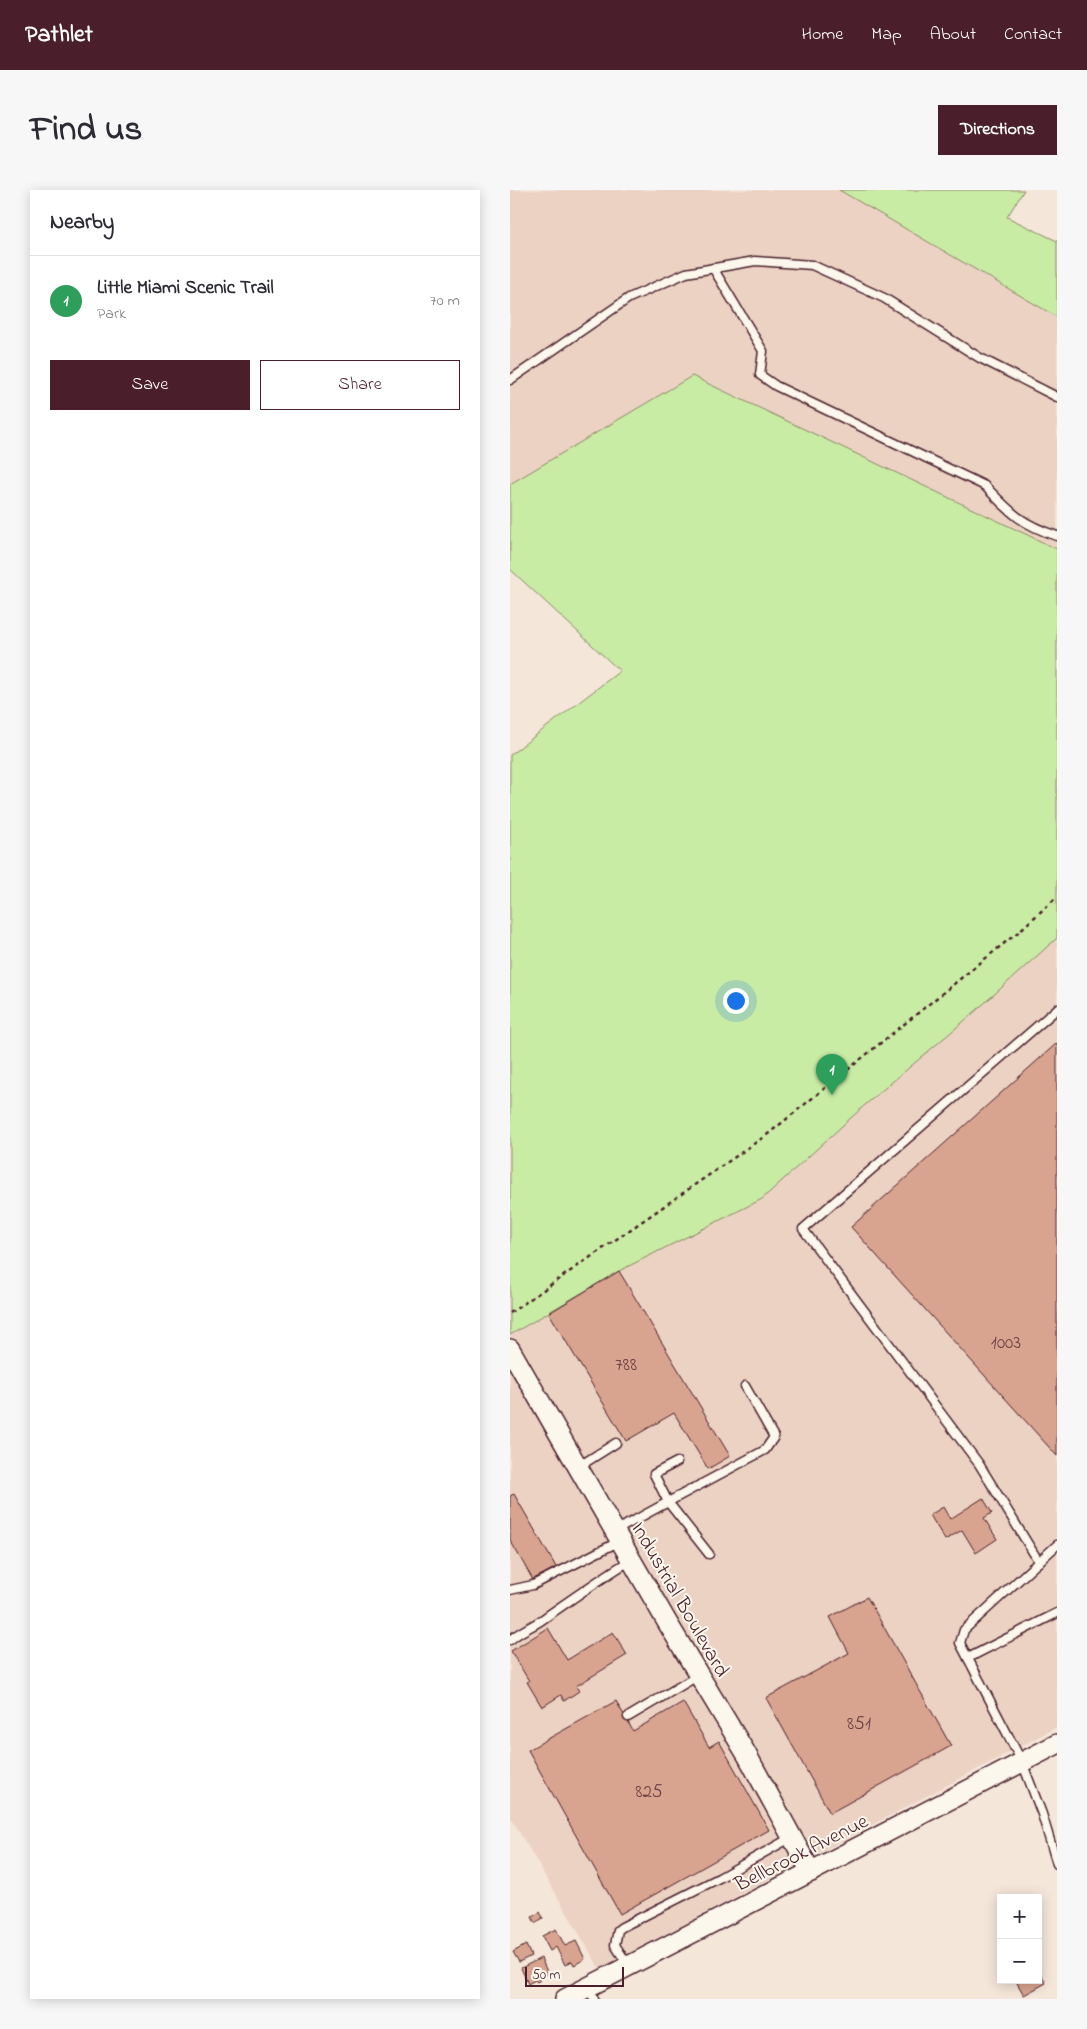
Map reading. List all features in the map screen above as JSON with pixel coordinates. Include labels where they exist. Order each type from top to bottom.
[{"type":"street","name":"Industrial Boulevard","points":[[510,1349],[631,1560],[747,1755],[811,1872]]},
{"type":"street","name":"Bellbrook Avenue","points":[[565,1999],[592,1993],[628,1966],[1057,1744]]},
{"type":"lane","points":[[510,380],[629,298],[686,273],[755,261],[812,265],[884,298],[980,358],[1057,397]]},
{"type":"lane","points":[[713,268],[763,351],[760,374],[776,386],[985,486],[1010,513],[1034,528],[1057,536]]},
{"type":"lane","points":[[1039,1562],[979,1464],[802,1229],[1057,1009]]},
{"type":"lane","points":[[510,1590],[533,1585],[617,1536],[668,1502],[765,1450],[774,1437],[745,1386]]},
{"type":"lane","points":[[578,1467],[616,1443]]},
{"type":"lane","points":[[677,1462],[654,1474],[668,1502],[708,1554]]},
{"type":"lane","points":[[1057,1545],[964,1630],[960,1643],[1022,1762],[1042,1814],[1057,1864]]},
{"type":"lane","points":[[510,1640],[518,1633],[542,1620],[595,1582],[631,1560]]},
{"type":"lane","points":[[968,1658],[1057,1613]]},
{"type":"lane","points":[[628,1717],[699,1675]]},
{"type":"lane","points":[[628,1966],[615,1945],[618,1930],[792,1838]]},
{"type":"path","points":[[510,1313],[768,1134],[1017,934],[1057,897]]},
{"type":"shaded area","points":[[510,190],[921,190],[1057,250],[1057,595],[510,501]]},
{"type":"shaded area","points":[[1057,928],[1057,1727],[600,1969],[510,1816],[510,1334],[619,1271]]},
{"type":"green space","points":[[839,190],[1024,190],[1007,217],[1057,241],[1057,317]]},
{"type":"green space","points":[[692,376],[1057,549],[1057,938],[970,1016],[865,1105],[762,1199],[619,1271],[510,1335],[510,755],[620,671],[510,569],[510,484]]},
{"type":"building","points":[[1057,1043],[1057,1456],[851,1227]]},
{"type":"building","points":[[619,1271],[730,1456],[708,1469],[674,1413],[626,1441],[549,1313]]},
{"type":"building","points":[[514,1494],[556,1567],[533,1580],[510,1540],[510,1496]]},
{"type":"building","points":[[983,1498],[992,1513],[984,1518],[997,1539],[976,1553],[962,1530],[945,1540],[930,1515],[943,1507],[950,1519]]},
{"type":"building","points":[[867,1597],[951,1746],[830,1813],[766,1698],[849,1653],[830,1617]]},
{"type":"building","points":[[548,1628],[567,1660],[613,1632],[627,1655],[576,1686],[579,1691],[564,1701],[561,1695],[542,1707],[511,1651]]},
{"type":"building","points":[[616,1701],[633,1731],[683,1702],[709,1747],[719,1741],[769,1830],[620,1914],[528,1750]]},
{"type":"building","points":[[540,1912],[543,1918],[535,1923],[532,1917]]},
{"type":"building","points":[[556,1929],[565,1946],[576,1941],[585,1959],[574,1965],[572,1961],[565,1965],[556,1947],[550,1951],[542,1936]]},
{"type":"building","points":[[526,1945],[531,1956],[519,1962],[513,1952]]},
{"type":"building","points":[[541,1958],[548,1974],[539,1978],[540,1980],[537,1982],[535,1980],[528,1984],[521,1968]]},
{"type":"building","points":[[1042,1976],[1046,1983],[1024,1995],[1018,1984],[1042,1984]]},
{"type":"place","name":"Little Miami Scenic Trail","points":[[832,1095]]}]
